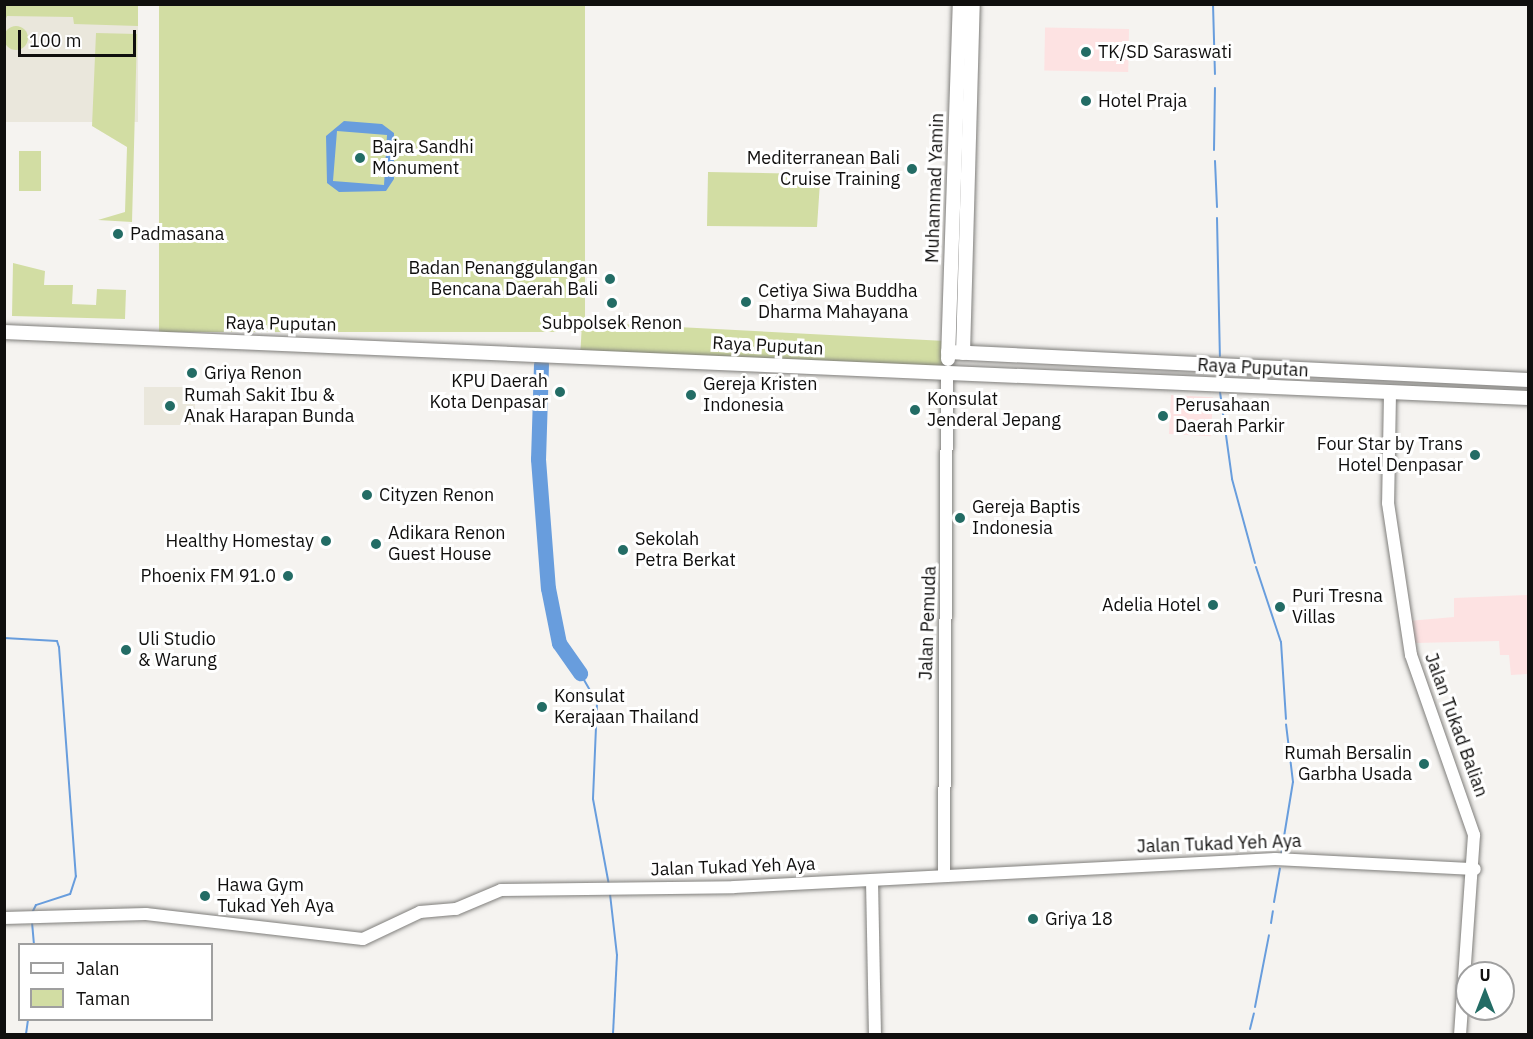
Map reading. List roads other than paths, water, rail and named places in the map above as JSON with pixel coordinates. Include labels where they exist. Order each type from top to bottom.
[{"type":"main road","name":"Muhammad Yamin","points":[[947,372],[960,4]]},
{"type":"main road","name":"Muhammad Yamin","points":[[963,353],[974,4]]},
{"type":"main road","name":"Raya Puputan","points":[[4,332],[1528,398]]},
{"type":"main road","name":"Raya Puputan","points":[[948,352],[1528,380]]},
{"type":"main road","points":[[1048,376],[1049,357]]},
{"type":"main road","points":[[1311,388],[1312,370]]},
{"type":"street","name":"Jalan Pemuda","points":[[944,875],[947,372]]},
{"type":"street","name":"Jalan Tukad Balian","points":[[1390,393],[1390,518],[1411,655],[1463,792],[1474,835],[1475,869],[1460,1035]]},
{"type":"street","name":"Jalan Tukad Yeh Aya","points":[[4,918],[43,915],[146,914],[363,939],[420,912],[456,909],[501,890],[872,880],[1287,859],[1475,869]]},
{"type":"street","points":[[872,880],[875,1035]]},
{"type":"water","points":[[344,121],[382,124],[394,133],[394,179],[386,191],[339,192],[327,183],[326,136]],"holes":[[[337,131],[387,135],[384,185],[333,181]]]},
{"type":"waterway","points":[[1213,4],[1215,74]]},
{"type":"waterway","points":[[1214,150],[1215,88]]},
{"type":"waterway","points":[[1215,161],[1217,207]]},
{"type":"waterway","points":[[1217,218],[1220,356]]},
{"type":"waterway","points":[[541,364],[538,459],[548,588],[559,643],[580,673]]},
{"type":"waterway","points":[[1220,392],[1232,479],[1255,563]]},
{"type":"waterway","points":[[1256,567],[1281,642],[1286,719]]},
{"type":"waterway","points":[[4,638],[57,641],[59,647],[76,876],[70,894],[36,905],[32,913]]},
{"type":"waterway","points":[[580,673],[597,703],[593,799],[609,885]]},
{"type":"waterway","points":[[1281,855],[1293,782],[1286,724]]},
{"type":"waterway","points":[[1274,902],[1280,869]]},
{"type":"waterway","points":[[610,894],[617,955],[613,1034]]},
{"type":"waterway","points":[[1271,923],[1273,911]]},
{"type":"waterway","points":[[32,922],[34,943]]},
{"type":"waterway","points":[[1255,1007],[1269,935]]},
{"type":"waterway","points":[[1250,1029],[1254,1013]]},
{"type":"waterway","points":[[26,1034],[28,1021]]},
{"type":"place","name":"TK/SD Saraswati","points":[[1086,52]]},
{"type":"place","name":"Hotel Praja","points":[[1086,101]]},
{"type":"place","name":"Bajra Sandhi Monument","points":[[360,158]]},
{"type":"place","name":"Mediterranean Bali Cruise Training","points":[[912,169]]},
{"type":"place","name":"Padmasana","points":[[118,234]]},
{"type":"place","name":"Badan Penanggulangan Bencana Daerah Bali","points":[[610,279]]},
{"type":"place","name":"Cetiya Siwa Buddha Dharma Mahayana","points":[[746,302]]},
{"type":"place","name":"Subpolsek Renon","points":[[612,303]]},
{"type":"place","name":"Griya Renon","points":[[192,373]]},
{"type":"place","name":"KPU Daerah Kota Denpasar","points":[[560,392]]},
{"type":"place","name":"Gereja Kristen Indonesia","points":[[691,395]]},
{"type":"place","name":"Rumah Sakit Ibu & Anak Harapan Bunda","points":[[170,406]]},
{"type":"place","name":"Konsulat Jenderal Jepang","points":[[915,410]]},
{"type":"place","name":"Perusahaan Daerah Parkir","points":[[1163,416]]},
{"type":"place","name":"Four Star by Trans Hotel Denpasar","points":[[1475,455]]},
{"type":"place","name":"Cityzen Renon","points":[[367,495]]},
{"type":"place","name":"Gereja Baptis Indonesia","points":[[960,518]]},
{"type":"place","name":"Healthy Homestay","points":[[326,541]]},
{"type":"place","name":"Adikara Renon Guest House","points":[[376,544]]},
{"type":"place","name":"Sekolah Petra Berkat","points":[[623,550]]},
{"type":"place","name":"Phoenix FM 91.0","points":[[288,576]]},
{"type":"place","name":"Adelia Hotel","points":[[1213,605]]},
{"type":"place","name":"Puri Tresna Villas","points":[[1280,607]]},
{"type":"place","name":"Uli Studio & Warung","points":[[126,650]]},
{"type":"place","name":"Konsulat Kerajaan Thailand","points":[[542,707]]},
{"type":"place","name":"Rumah Bersalin Garbha Usada","points":[[1424,764]]},
{"type":"place","name":"Hawa Gym Tukad Yeh Aya","points":[[205,896]]},
{"type":"place","name":"Griya 18","points":[[1033,919]]}]
